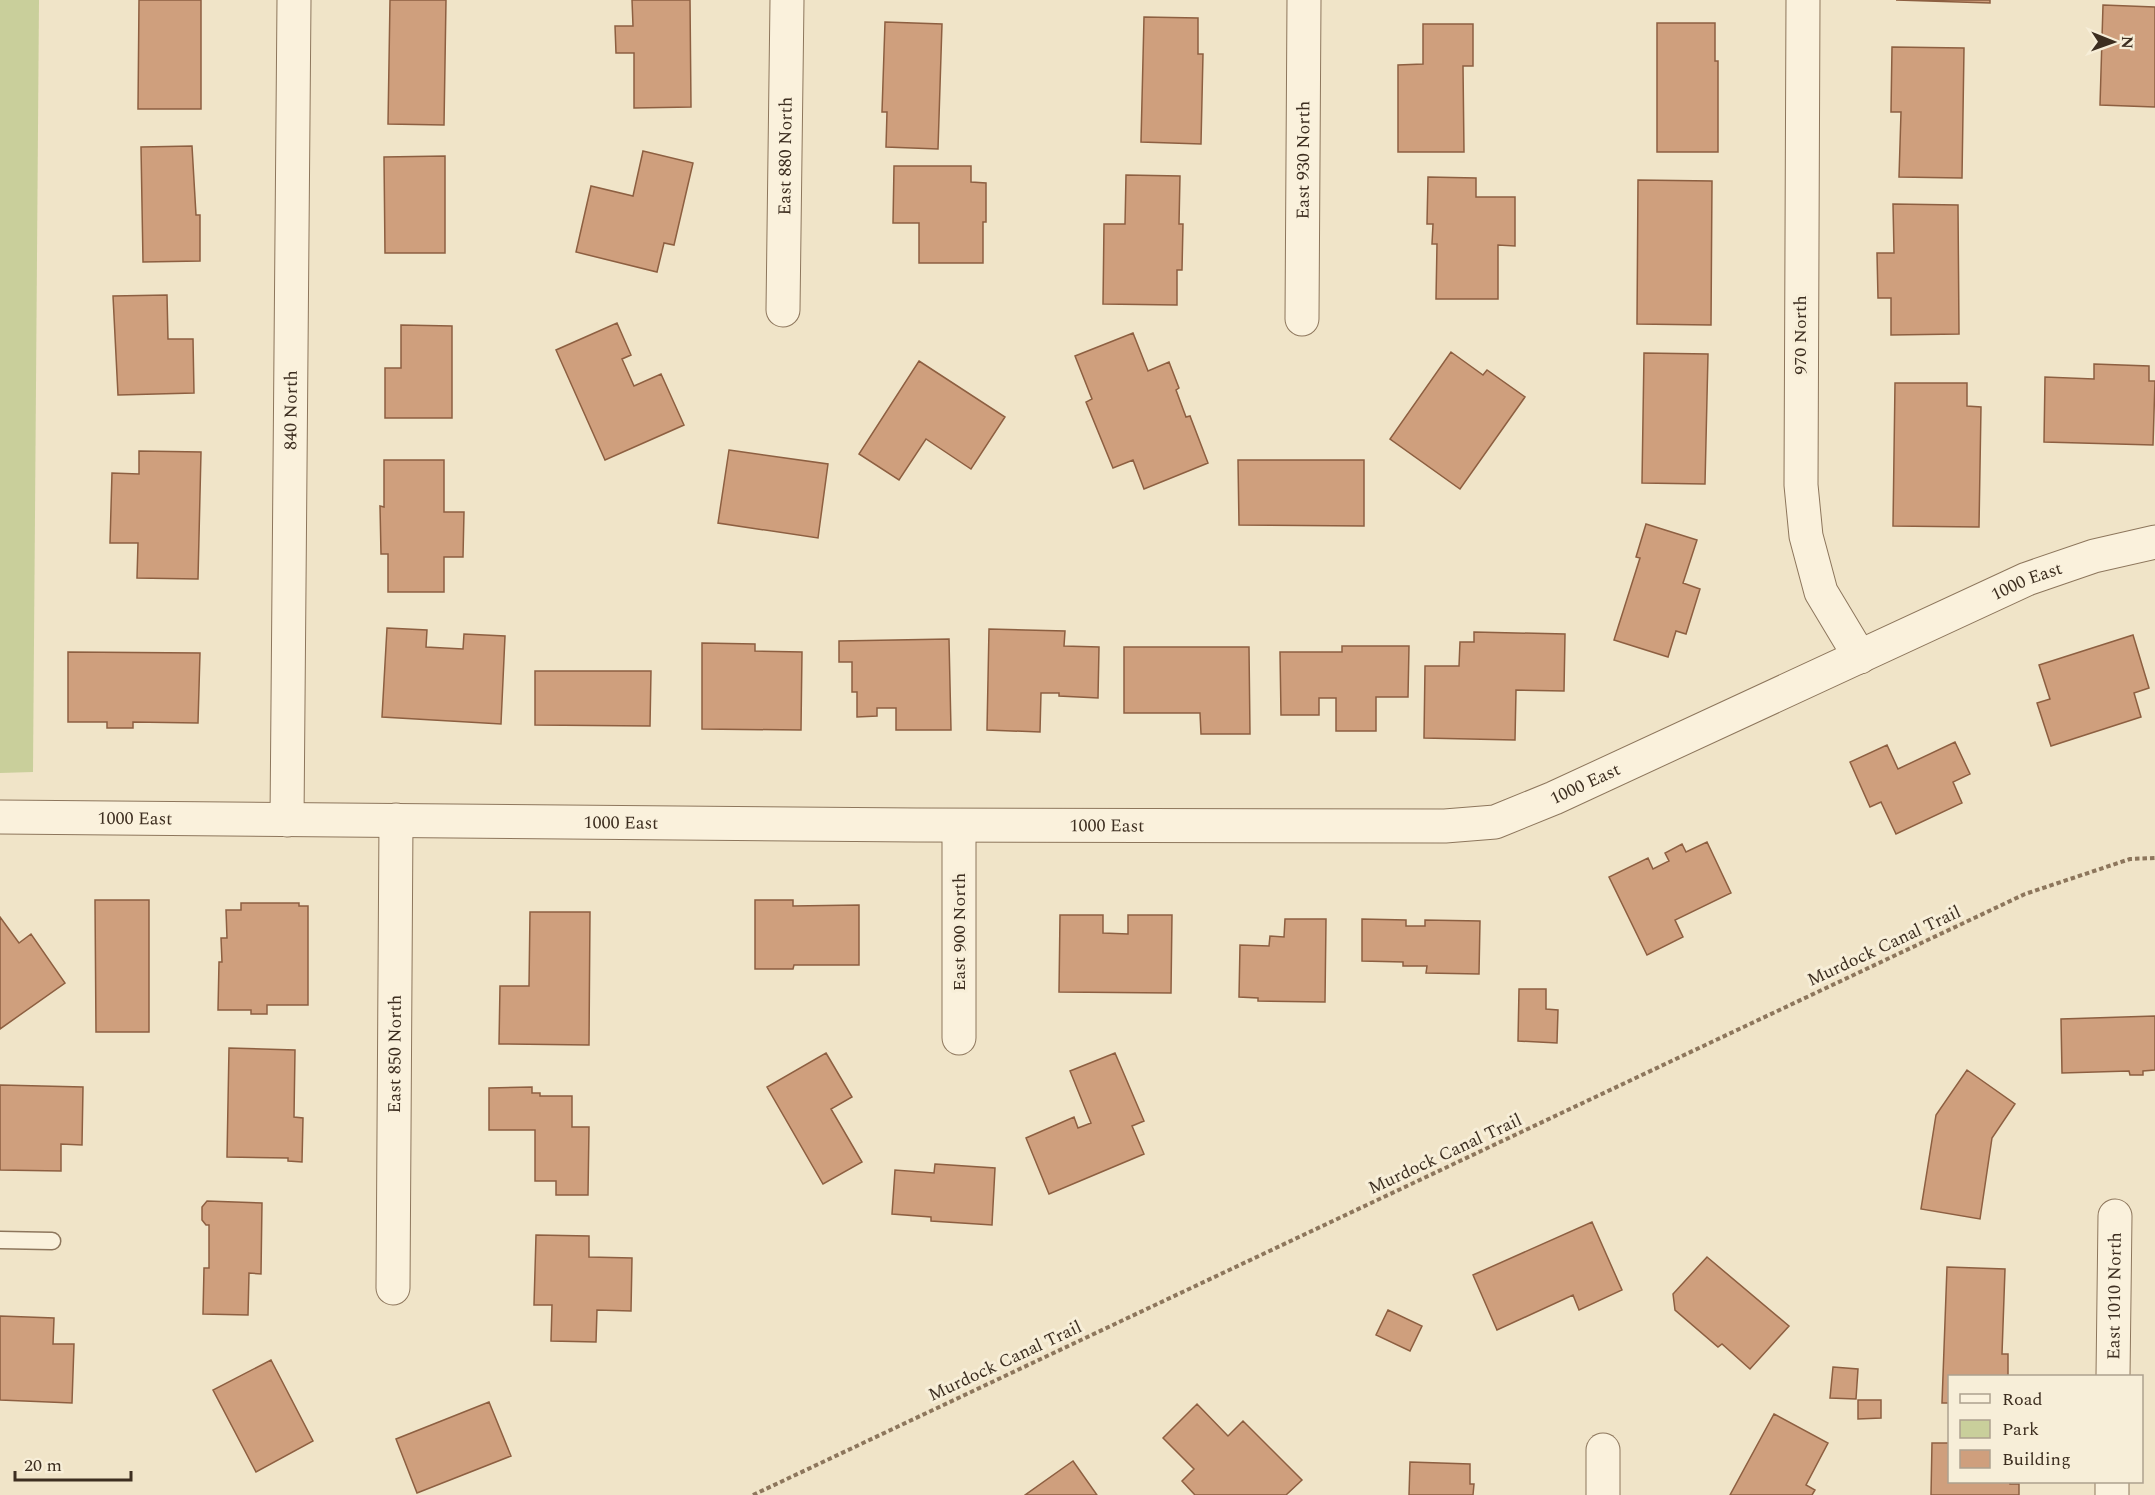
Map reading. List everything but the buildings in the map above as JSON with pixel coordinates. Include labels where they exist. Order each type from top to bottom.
[{"type":"street","name":"840 North","points":[[287,820],[294,0]]},
{"type":"street","name":"East 880 North","points":[[783,310],[787,0]]},
{"type":"street","name":"East 930 North","points":[[1302,319],[1304,0]]},
{"type":"street","name":"970 North","points":[[1803,0],[1800,218],[1801,485],[1806,536],[1821,592],[1860,657]]},
{"type":"street","name":"1000 East","points":[[0,817],[958,825],[1445,826],[1495,822],[1573,790],[2027,579],[2094,556],[2155,542]]},
{"type":"street","name":"East 850 North","points":[[393,1288],[396,820]]},
{"type":"street","name":"East 900 North","points":[[958,825],[959,1038]]},
{"type":"street","name":"East 1010 North","points":[[2113,1375],[2115,1216]]},
{"type":"street","points":[[1602,1495],[1603,1450]]},
{"type":"lane","points":[[0,1240],[52,1241]]},
{"type":"path","name":"Murdock Canal Trail","points":[[753,1495],[2025,894],[2130,859],[2155,858]]},
{"type":"green space","points":[[0,0],[39,0],[33,772],[0,773]]}]
